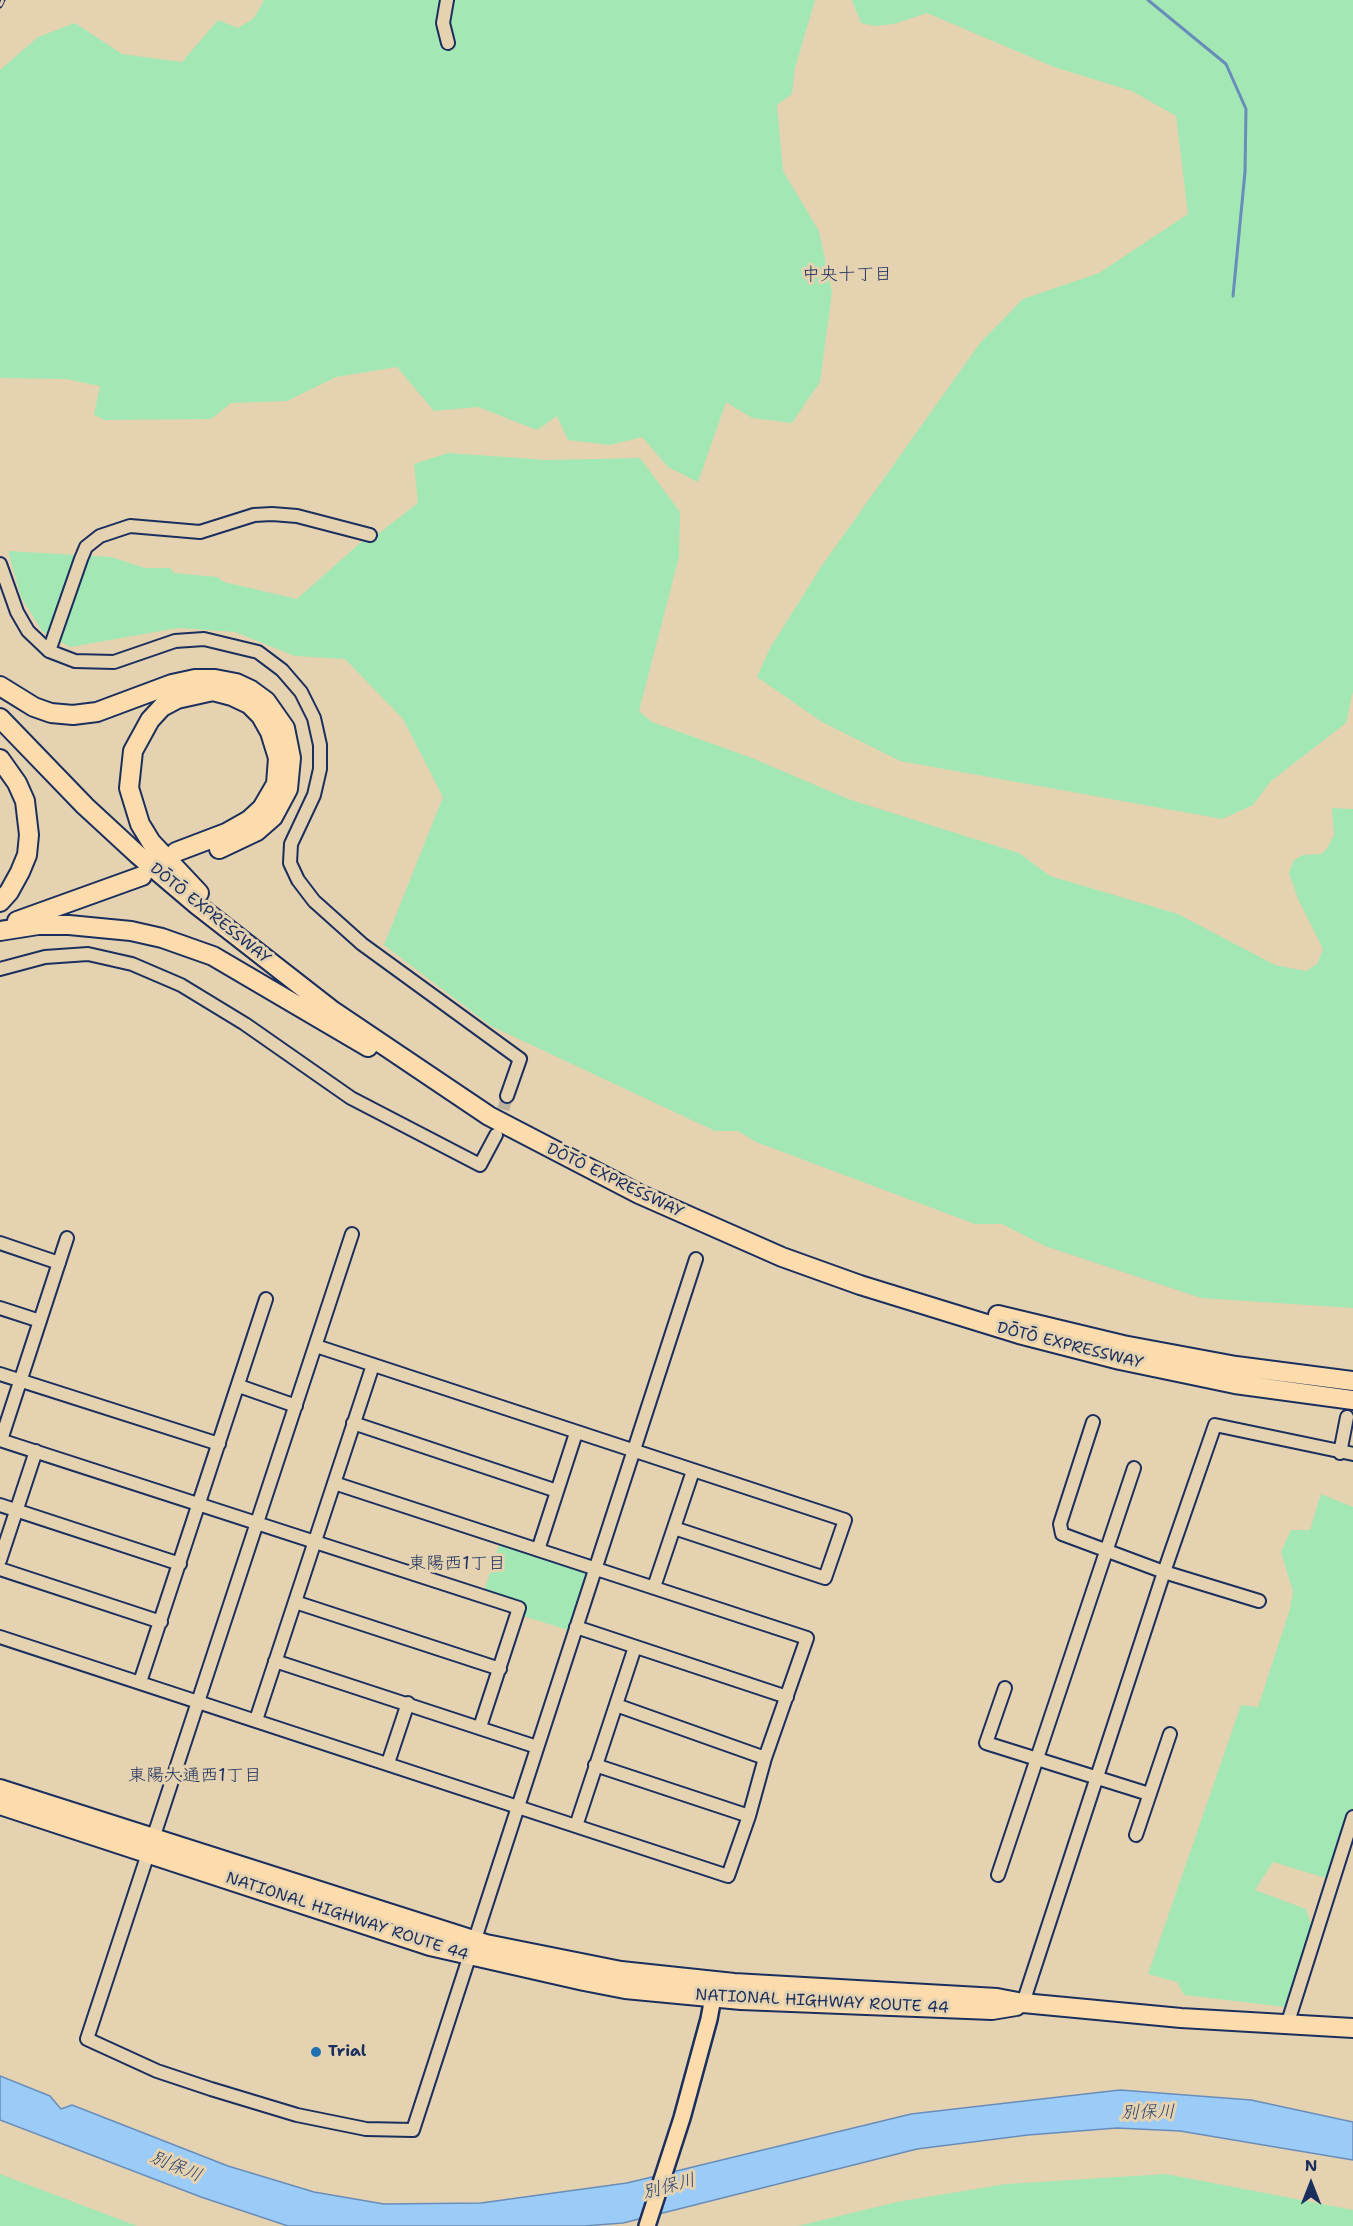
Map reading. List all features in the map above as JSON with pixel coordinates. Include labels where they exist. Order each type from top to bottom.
[{"type":"highway","points":[[0,686],[34,707],[51,713],[73,715],[97,712],[172,684],[195,679],[215,679],[236,683],[266,701],[276,713],[290,742],[291,773],[282,802],[273,817],[257,831],[226,847],[158,865],[0,914]]},
{"type":"highway","points":[[0,929],[158,865],[226,833],[249,820],[262,808],[276,784],[278,758],[270,732],[261,716],[249,704],[213,691],[177,699],[162,707],[150,720],[133,751],[129,788],[140,824],[151,842],[199,893]]},
{"type":"highway","name":"DŌTŌ EXPRESSWAY","points":[[0,705],[158,865],[199,893],[339,1004],[431,1069],[493,1108],[642,1187],[719,1221],[863,1274],[1023,1322],[1123,1345],[1236,1366],[1353,1381]]},
{"type":"highway","name":"DŌTŌ EXPRESSWAY","points":[[0,718],[85,806],[158,865],[260,955],[418,1071],[489,1116],[639,1194],[783,1257],[849,1281],[1019,1334],[1120,1360],[1350,1408]]},
{"type":"highway","points":[[0,759],[17,783],[25,801],[29,836],[27,855],[20,872],[9,892],[0,902]]},
{"type":"highway","points":[[0,929],[38,925],[101,927],[162,938],[188,946],[253,978],[350,1038],[418,1071]]},
{"type":"highway","name":"NATIONAL HIGHWAY ROUTE 44","points":[[0,1789],[150,1846]]},
{"type":"highway","name":"NATIONAL HIGHWAY ROUTE 44","points":[[0,1805],[150,1846],[471,1948],[625,1989],[714,1989],[992,2010],[1023,2003],[1287,2025],[1353,2027]]},
{"type":"main road","points":[[647,2226],[679,2129],[714,1989]]},
{"type":"street","points":[[447,0],[443,23],[448,43]]},
{"type":"street","points":[[50,651],[81,559],[86,548],[100,536],[130,526],[200,532],[254,515],[272,514],[297,516],[370,535]]},
{"type":"street","points":[[0,564],[17,612],[28,631],[50,651],[75,661],[95,664],[114,662],[175,641],[204,639],[258,652],[282,670],[301,692],[314,718],[320,745],[320,769],[314,795],[291,844],[290,863],[298,880],[314,901],[362,944],[520,1059],[507,1096]]},
{"type":"street","points":[[0,969],[45,957],[88,954],[132,964],[182,986],[245,1024],[351,1098],[480,1165],[496,1135]]},
{"type":"street","points":[[352,1234],[87,2039],[157,2071],[200,2085],[297,2115],[366,2129],[413,2130],[576,1627],[636,1451],[696,1259]]},
{"type":"street","points":[[67,1238],[1,1440],[200,1504],[314,1544],[519,1608],[480,1727]]},
{"type":"street","points":[[0,1243],[59,1263]]},
{"type":"street","points":[[140,1682],[266,1299]]},
{"type":"street","points":[[0,1308],[40,1321]]},
{"type":"street","points":[[316,1346],[845,1520],[825,1578],[674,1528]]},
{"type":"street","points":[[256,1720],[373,1365]]},
{"type":"street","points":[[0,1374],[219,1444]]},
{"type":"street","points":[[239,1386],[296,1406]]},
{"type":"street","points":[[1023,2003],[1164,1572],[1215,1425],[1347,1454],[1350,1408]]},
{"type":"street","points":[[1093,1422],[1060,1524],[1062,1534],[1164,1572],[1259,1601]]},
{"type":"street","points":[[353,1423],[556,1491]]},
{"type":"street","points":[[538,1550],[576,1433]]},
{"type":"street","points":[[0,1560],[36,1451]]},
{"type":"street","points":[[998,1875],[1134,1468]]},
{"type":"street","points":[[654,1587],[693,1471]]},
{"type":"street","points":[[0,1637],[728,1876],[749,1816],[765,1758],[807,1638],[334,1483]]},
{"type":"street","points":[[0,1505],[180,1564]]},
{"type":"street","points":[[0,1569],[161,1622]]},
{"type":"street","points":[[296,1602],[500,1669]]},
{"type":"street","points":[[576,1627],[787,1697]]},
{"type":"street","points":[[576,1826],[635,1647]]},
{"type":"street","points":[[275,1661],[537,1747]]},
{"type":"street","points":[[1005,1688],[986,1743],[1149,1794]]},
{"type":"street","points":[[388,1763],[408,1703]]},
{"type":"street","points":[[616,1705],[765,1758]]},
{"type":"street","points":[[1136,1835],[1170,1734]]},
{"type":"street","points":[[595,1765],[749,1816]]},
{"type":"street","points":[[1287,2025],[1353,1818]]},
{"type":"green space","points":[[264,0],[815,0],[795,68],[792,94],[777,105],[783,171],[819,231],[832,292],[820,382],[792,423],[752,418],[726,402],[698,482],[668,467],[642,437],[610,445],[568,440],[557,416],[537,430],[478,407],[434,411],[397,367],[336,377],[287,401],[231,403],[211,419],[105,420],[94,415],[100,386],[66,379],[0,378],[0,70],[38,37],[75,23],[122,54],[182,62],[218,20],[238,28],[254,18]]},
{"type":"green space","points":[[852,0],[1353,0],[1353,691],[1346,723],[1271,781],[1253,805],[1222,819],[900,761],[822,722],[757,677],[770,648],[821,567],[980,343],[1023,299],[1099,273],[1188,214],[1176,116],[1132,91],[1054,67],[927,13],[894,24],[875,26],[861,23]]},
{"type":"green space","points":[[448,453],[547,460],[640,458],[680,512],[679,557],[639,711],[652,722],[752,758],[848,799],[1019,853],[1050,876],[1178,914],[1275,965],[1306,971],[1317,964],[1323,949],[1298,899],[1289,873],[1294,860],[1303,855],[1321,854],[1327,849],[1334,835],[1332,808],[1353,809],[1353,1308],[1201,1298],[1045,1246],[1002,1224],[975,1224],[756,1142],[738,1131],[715,1131],[491,1026],[384,945],[443,797],[403,719],[345,659],[295,656],[235,632],[178,628],[70,647],[42,631],[21,597],[8,551],[111,557],[145,568],[170,568],[174,573],[217,577],[224,582],[297,599],[360,543],[378,534],[418,503],[414,464]]},
{"type":"green space","points":[[1321,1494],[1353,1507],[1353,1810],[1349,1809],[1326,1878],[1273,1862],[1255,1890],[1306,1909],[1311,1924],[1286,2007],[1184,1995],[1177,1982],[1148,1974],[1241,1705],[1258,1707],[1290,1609],[1293,1592],[1281,1552],[1291,1530],[1310,1530]]},
{"type":"green space","points":[[499,1545],[586,1572],[568,1630],[523,1616],[526,1604],[484,1591]]},
{"type":"green space","points":[[0,2174],[137,2226],[0,2226]]},
{"type":"green space","points":[[1166,2174],[1353,2210],[1353,2226],[798,2226],[897,2202],[1006,2184]]},
{"type":"water","name":"別保川","points":[[0,2076],[50,2096],[61,2109],[72,2105],[228,2166],[314,2192],[384,2204],[481,2203],[627,2183],[911,2114],[1120,2090],[1251,2100],[1353,2122],[1353,2160],[1180,2131],[1117,2128],[1028,2135],[917,2149],[623,2223],[584,2226],[288,2226],[201,2197],[0,2120]]},
{"type":"waterway","points":[[1148,0],[1226,64],[1246,109],[1245,172],[1233,296]]},
{"type":"tunnel","points":[[499,1127],[507,1096]]},
{"type":"railway","points":[[0,6],[3,0]]},
{"type":"place","name":"Trial","points":[[316,2052]]},
{"type":"district","name":"中央十丁目","points":[[847,275]]},
{"type":"district","name":"東陽西1丁目","points":[[457,1564]]},
{"type":"district","name":"東陽大通西1丁目","points":[[195,1776]]}]
